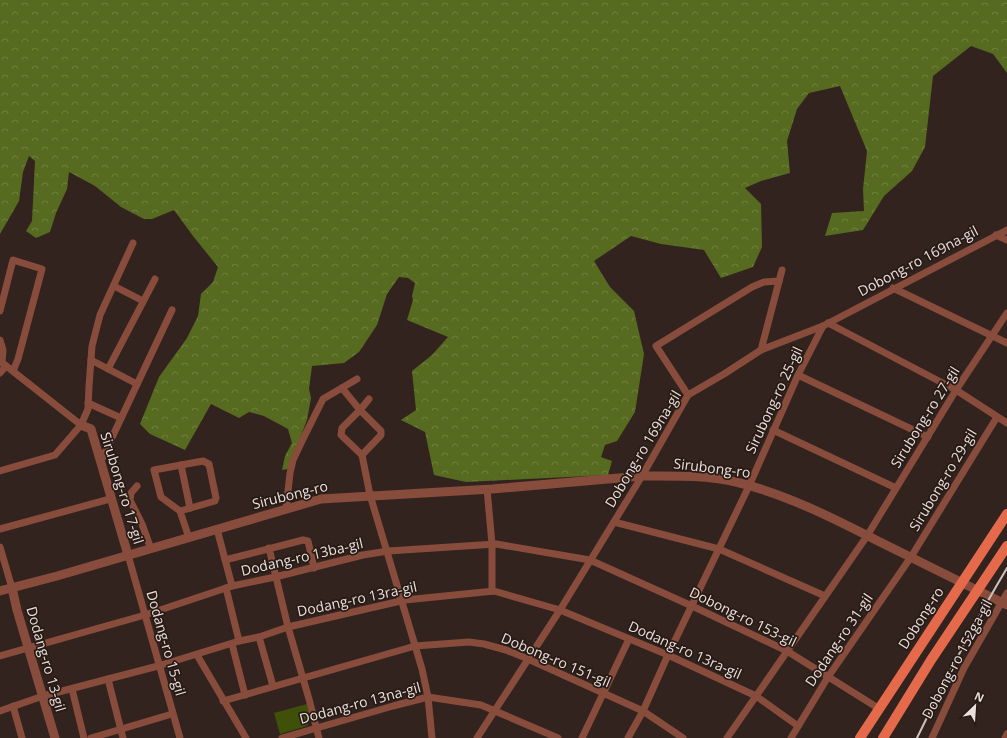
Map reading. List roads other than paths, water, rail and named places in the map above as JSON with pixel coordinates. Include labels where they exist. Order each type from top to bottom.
[{"type":"main road","name":"Dobong-ro","points":[[860,738],[878,708],[1007,514]]},
{"type":"main road","points":[[884,738],[931,660],[1007,546]]},
{"type":"street","name":"Dobong-ro 169na-gil","points":[[477,738],[560,610],[642,476],[688,395],[761,350],[826,324],[1007,230]]},
{"type":"street","points":[[996,235],[1007,240]]},
{"type":"street","points":[[0,471],[56,455],[81,424],[88,409],[92,346],[100,315],[133,243]]},
{"type":"street","points":[[0,311],[13,260],[42,269],[18,359],[12,371]]},
{"type":"street","points":[[761,350],[782,270]]},
{"type":"street","points":[[108,369],[155,279]]},
{"type":"street","points":[[688,395],[656,346],[752,287],[764,282],[779,281]]},
{"type":"street","points":[[114,286],[144,300]]},
{"type":"street","points":[[893,288],[1007,343]]},
{"type":"street","points":[[101,460],[172,310]]},
{"type":"street","name":"Sirubong-ro 27-gil","points":[[727,738],[868,536],[956,390],[1007,313]]},
{"type":"street","points":[[826,324],[956,390],[996,417],[1007,422]]},
{"type":"street","name":"Sirubong-ro 25-gil","points":[[628,738],[643,711],[668,655],[749,486],[798,375],[826,324]]},
{"type":"street","points":[[0,340],[3,350],[3,364],[0,373]]},
{"type":"street","points":[[91,360],[136,384]]},
{"type":"street","name":"Sirubong-ro 17-gil","points":[[3,364],[81,424],[91,430],[101,460],[110,499],[128,555]]},
{"type":"street","points":[[798,375],[928,436]]},
{"type":"street","points":[[286,509],[293,460],[323,399],[357,379]]},
{"type":"street","points":[[342,388],[360,410],[381,431],[381,435],[362,456]]},
{"type":"street","points":[[369,399],[342,428],[341,435],[362,456],[370,496],[403,600],[422,669],[428,697],[432,738]]},
{"type":"street","points":[[88,403],[121,418]]},
{"type":"street","name":"Sirubong-ro 29-gil","points":[[911,557],[996,417]]},
{"type":"street","points":[[774,430],[896,488]]},
{"type":"street","points":[[180,511],[215,501],[216,498],[209,464],[203,461],[154,470],[161,497],[180,511],[189,538]]},
{"type":"street","points":[[181,465],[190,508]]},
{"type":"street","name":"Sirubong-ro","points":[[0,591],[322,499],[559,484],[642,476],[696,477],[734,482],[763,490],[818,511],[1004,604]]},
{"type":"street","points":[[137,486],[131,493],[131,505],[142,524],[151,549]]},
{"type":"street","points":[[487,489],[492,544],[492,591]]},
{"type":"street","points":[[0,529],[110,499]]},
{"type":"street","points":[[614,522],[719,550],[825,596]]},
{"type":"street","points":[[217,529],[225,560],[236,643],[245,695]]},
{"type":"street","points":[[225,560],[298,540],[306,540],[308,542],[314,568]]},
{"type":"street","name":"Dodang-ro 13ba-gil","points":[[0,656],[145,615],[229,587],[314,568],[363,555],[388,551],[496,544],[590,560]]},
{"type":"street","points":[[0,547],[12,588]]},
{"type":"street","points":[[270,548],[275,577],[319,738]]},
{"type":"street","name":"Dodang-ro 15-gil","points":[[128,555],[158,666],[180,738]]},
{"type":"street","name":"Dodang-ro 31-gil","points":[[791,738],[828,678],[911,557]]},
{"type":"street","name":"Dobong-ro 153-gil","points":[[590,560],[787,651],[878,708]]},
{"type":"street","name":"Dodang-ro 13-gil","points":[[12,588],[28,649],[55,738]]},
{"type":"street","name":"Dodang-ro 13ra-gil","points":[[0,711],[43,696],[158,666],[259,637],[288,627],[403,600],[492,591],[560,610],[668,655],[756,696],[798,726]]},
{"type":"street","name":"Dobong-ro 152ga-gil","points":[[932,738],[964,668],[1004,604],[1007,593]]},
{"type":"street","points":[[259,637],[273,686]]},
{"type":"street","points":[[582,738],[629,639]]},
{"type":"street","name":"Dobong-ro 151-gil","points":[[224,701],[415,646],[469,642],[499,648],[528,659],[643,711],[684,738]]},
{"type":"street","points":[[197,654],[246,738]]},
{"type":"street","points":[[108,679],[123,738]]},
{"type":"street","points":[[72,689],[84,738]]},
{"type":"street","name":"Dodang-ro 13na-gil","points":[[282,738],[428,697],[481,705],[558,738]]},
{"type":"street","points":[[13,706],[22,738]]},
{"type":"street","points":[[91,738],[172,714]]},
{"type":"street","points":[[1005,738],[1007,734]]},
{"type":"railway","points":[[917,738],[960,652],[1007,568]]}]
